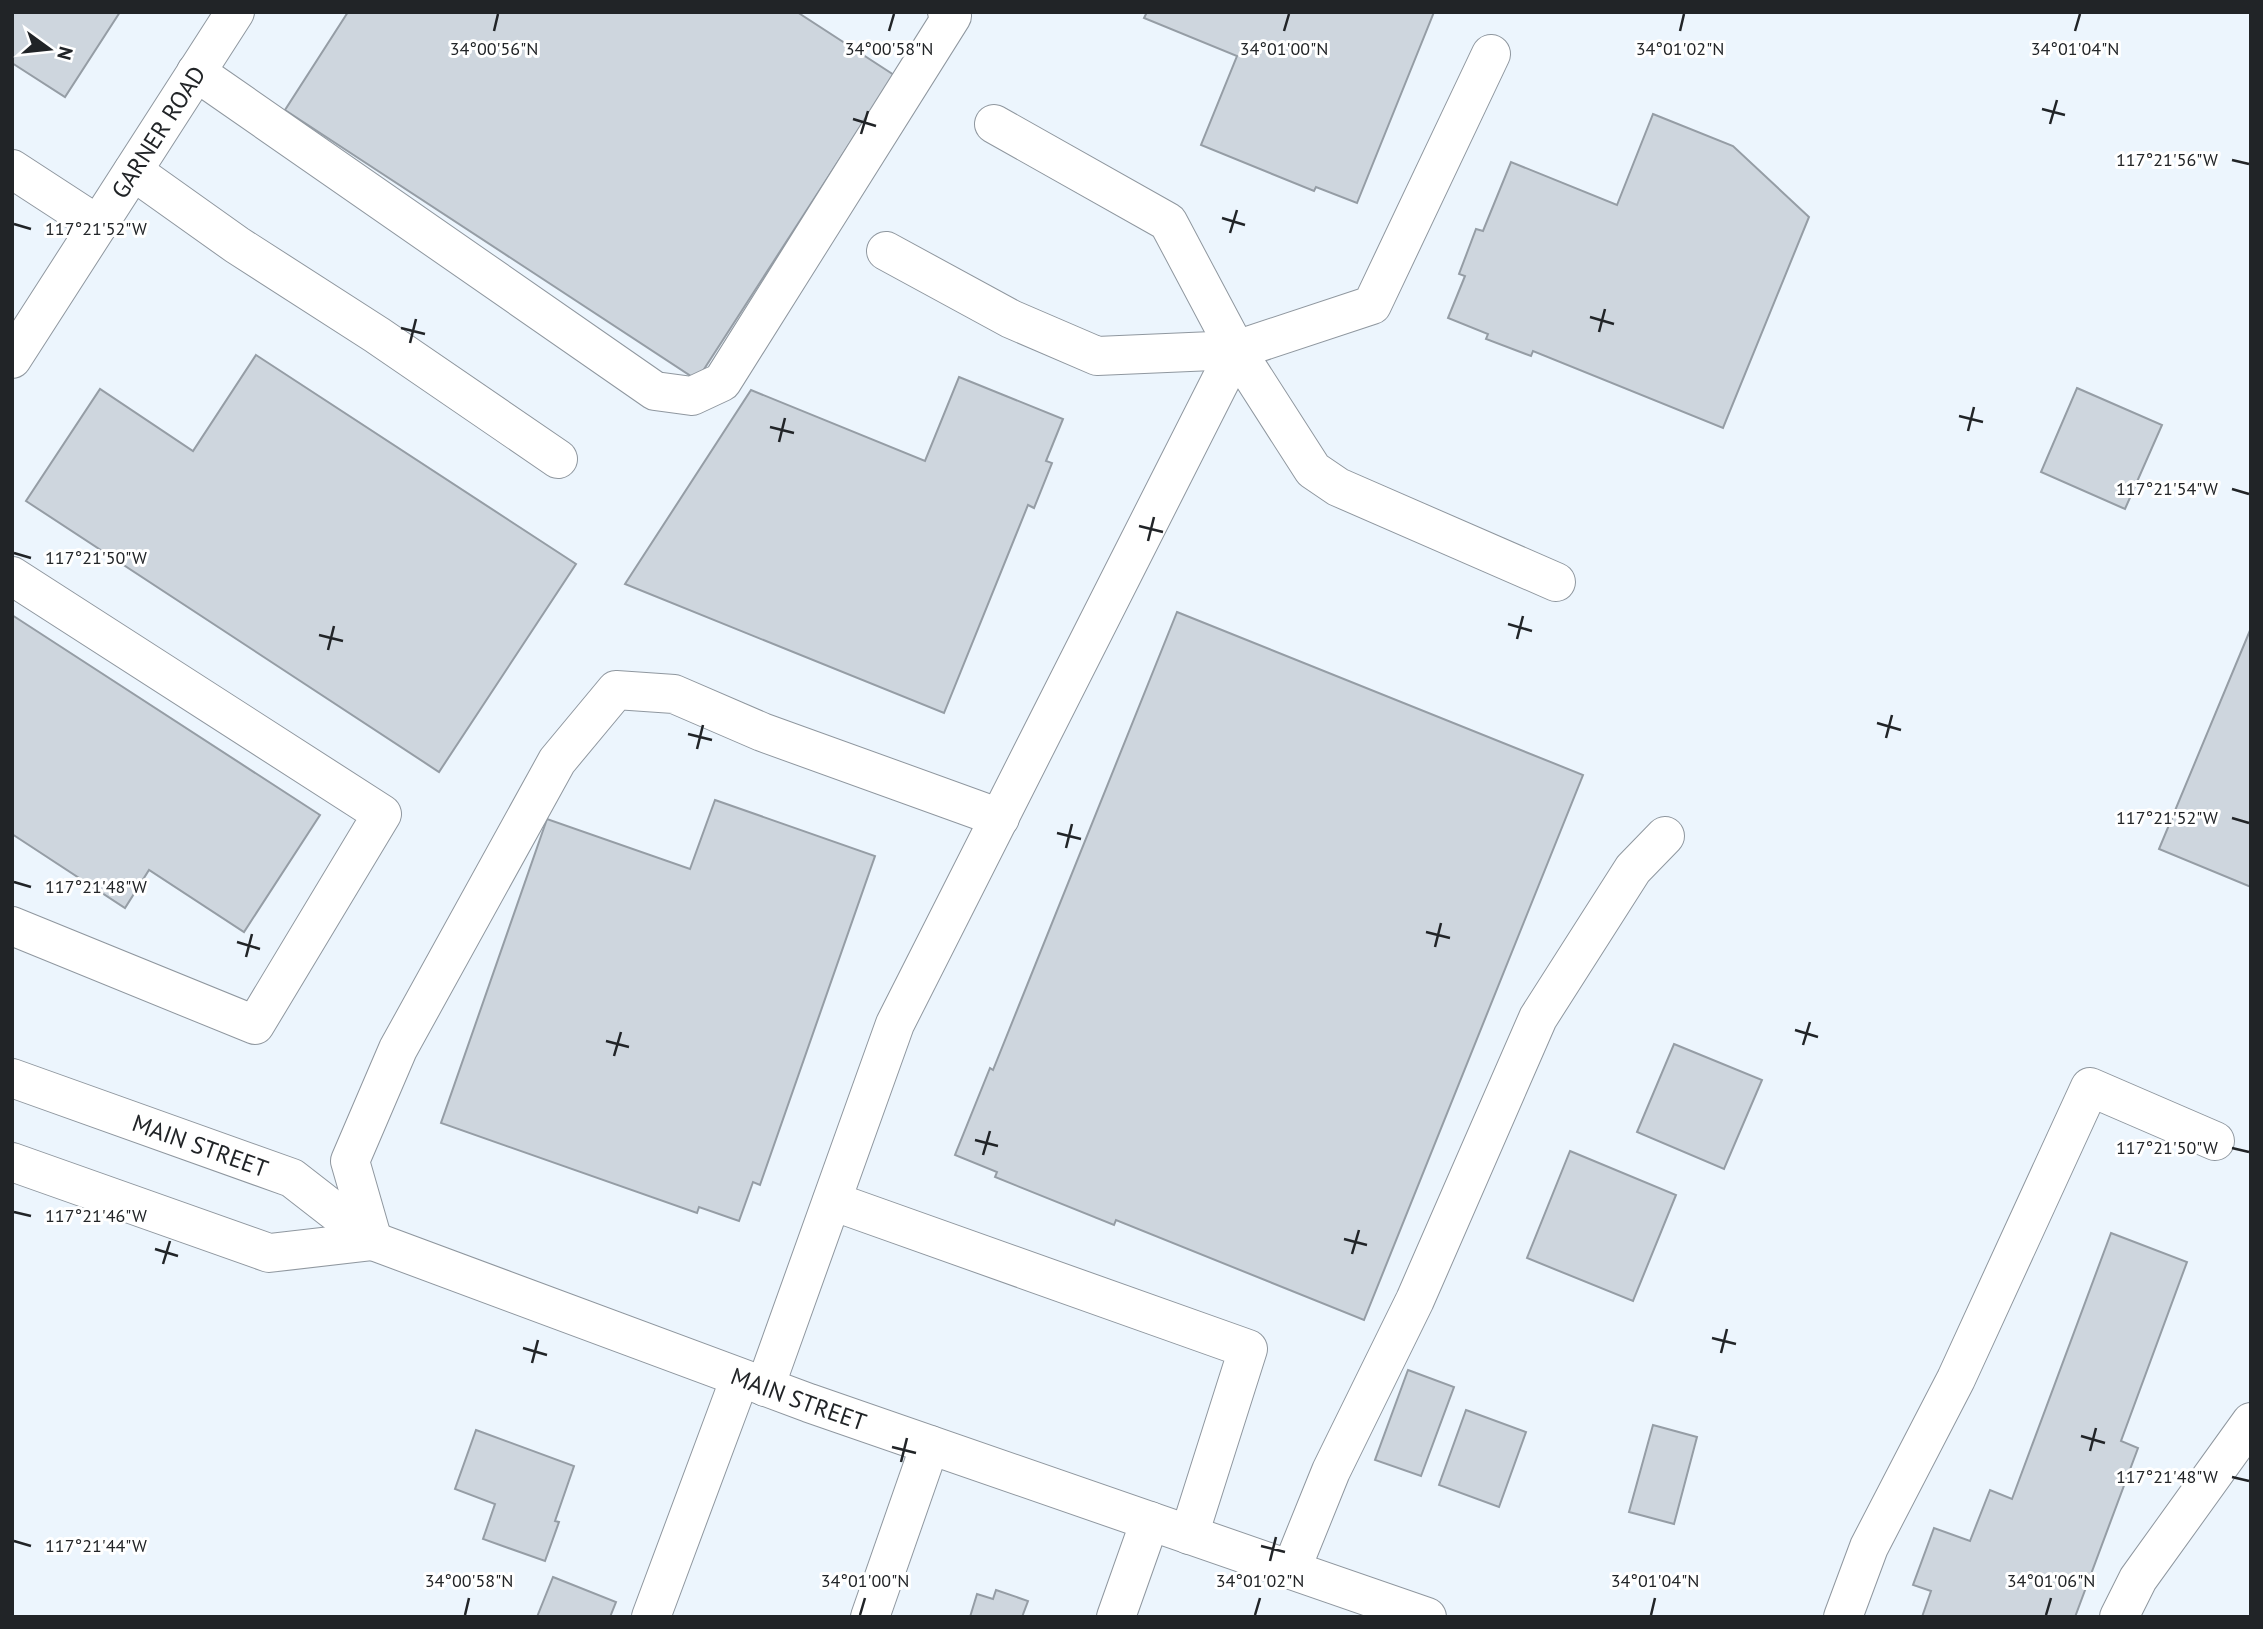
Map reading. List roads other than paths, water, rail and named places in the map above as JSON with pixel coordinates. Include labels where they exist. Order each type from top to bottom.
[{"type":"main road","name":"GARNER ROAD","points":[[12,359],[234,12]]},
{"type":"main road","points":[[196,72],[655,391],[692,397],[722,382],[952,16],[947,12]]},
{"type":"main road","points":[[886,251],[1011,319],[1097,356],[1236,349],[1372,305],[1491,54]]},
{"type":"main road","points":[[994,124],[1168,222],[1236,349],[1313,470],[1338,486],[1556,582]]},
{"type":"main road","points":[[12,169],[98,225]]},
{"type":"main road","points":[[133,171],[237,245],[377,335],[558,459]]},
{"type":"main road","points":[[652,1617],[832,1201],[895,1024],[1236,349]]},
{"type":"main road","points":[[12,576],[382,814],[255,1025],[12,926]]},
{"type":"main road","points":[[373,1241],[350,1161],[398,1049],[557,761],[616,690],[674,694],[762,732],[1000,818]]},
{"type":"main road","points":[[1291,1570],[1331,1471],[1415,1300],[1538,1018],[1633,869],[1665,836]]},
{"type":"main road","name":"MAIN STREET","points":[[12,1078],[292,1178],[373,1241],[752,1382],[1427,1617]]},
{"type":"main road","points":[[1843,1617],[1869,1547],[1956,1379],[2090,1087],[2215,1141]]},
{"type":"main road","name":"MAIN STREET","points":[[12,1162],[269,1253],[373,1241]]},
{"type":"main road","points":[[832,1201],[1248,1349],[1189,1535]]},
{"type":"main road","points":[[2119,1617],[2138,1578],[2251,1422]]},
{"type":"main road","points":[[870,1617],[930,1445]]},
{"type":"main road","points":[[1116,1617],[1150,1521]]}]
